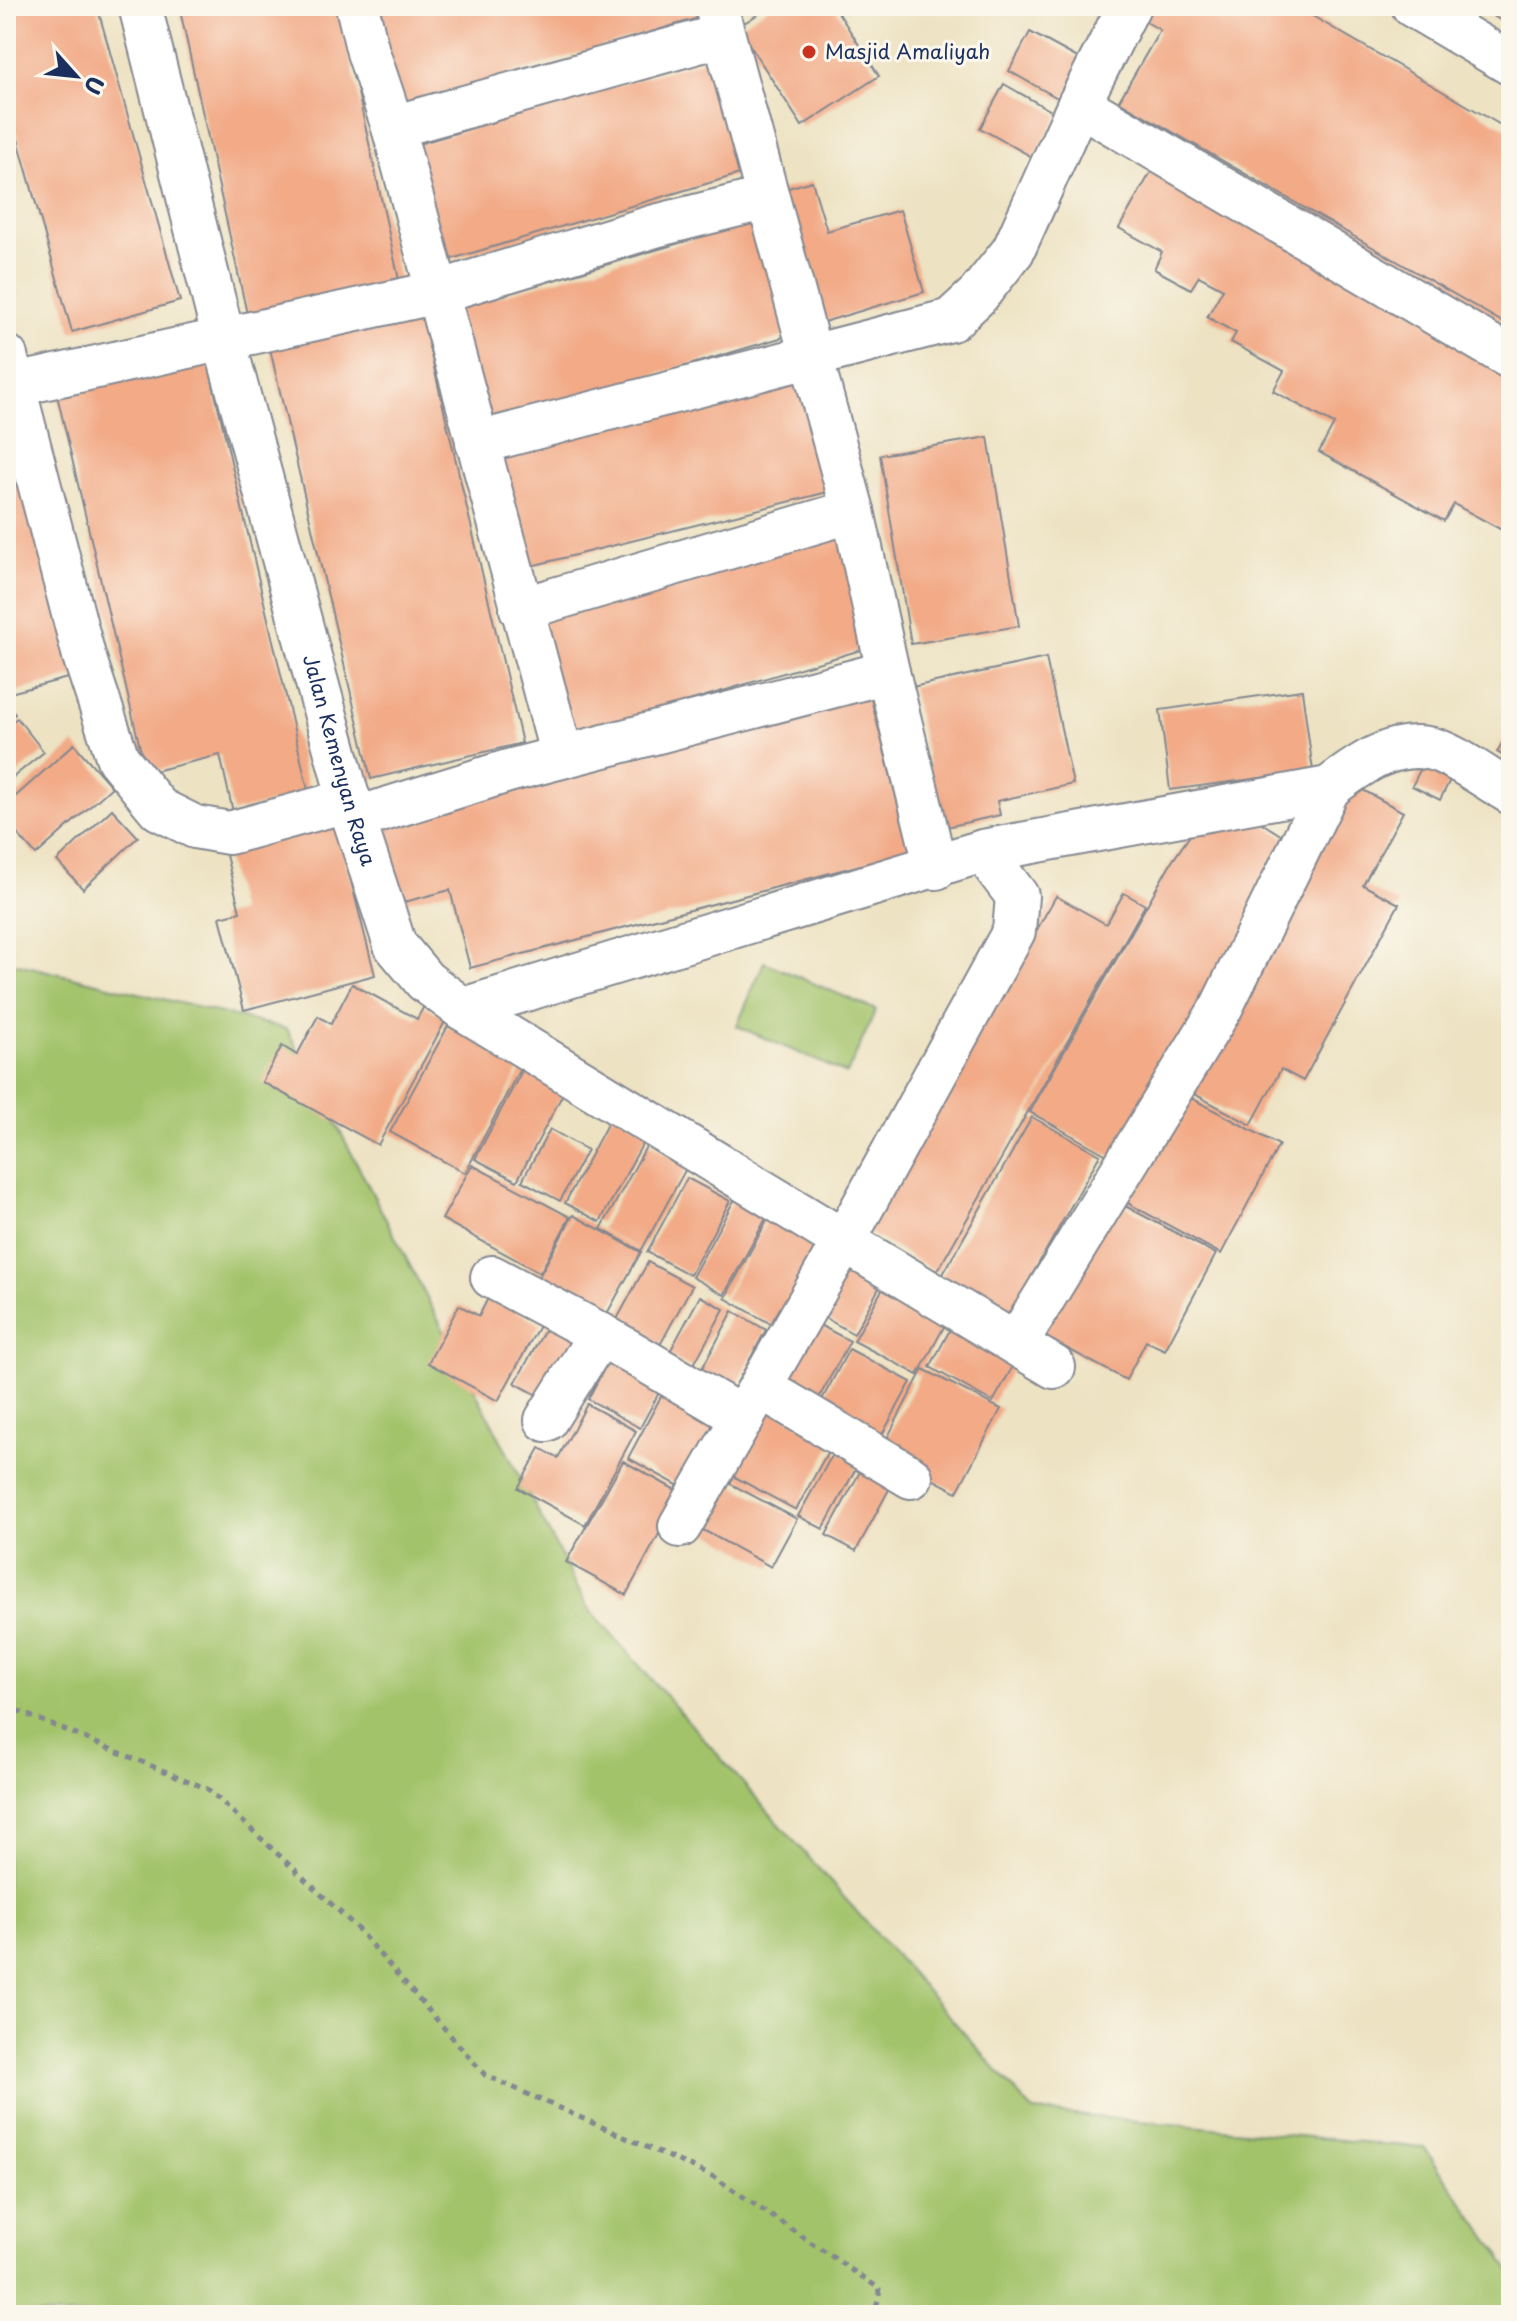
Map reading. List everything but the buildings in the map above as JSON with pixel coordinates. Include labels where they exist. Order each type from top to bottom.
[{"type":"street","name":"Jalan Kemenyan Raya","points":[[140,6],[224,340],[352,810],[395,945],[425,981],[463,1009],[1054,1367]]},
{"type":"street","points":[[357,6],[368,52],[393,127],[562,756]]},
{"type":"street","points":[[477,443],[951,320],[978,295],[1013,251],[1079,104],[1129,6]]},
{"type":"street","points":[[1413,6],[1511,64]]},
{"type":"street","points":[[393,127],[719,21],[853,511],[936,868]]},
{"type":"street","points":[[1079,104],[1511,358]]},
{"type":"street","points":[[767,198],[655,226],[438,292],[224,340],[9,376],[84,656],[118,759],[159,809],[195,827],[229,833],[352,810],[888,672]]},
{"type":"street","points":[[521,609],[853,511]]},
{"type":"street","points":[[1017,1342],[1221,1008],[1329,788],[1361,763],[1390,750],[1435,750],[1511,793]]},
{"type":"street","points":[[463,1009],[936,868],[983,851],[1329,788]]},
{"type":"street","points":[[680,1526],[844,1241],[1014,931],[1017,896],[983,851]]},
{"type":"street","points":[[492,1277],[600,1334],[911,1477]]},
{"type":"street","points":[[546,1420],[600,1334]]},
{"type":"path","points":[[6,1706],[208,1789],[355,1926],[485,2075],[714,2177],[880,2289],[875,2315]]},
{"type":"green space","points":[[6,961],[287,1029],[588,1608],[1033,2111],[1424,2148],[1511,2271],[1511,2315],[6,2315]]},
{"type":"green space","points":[[764,962],[876,1010],[847,1074],[737,1026]]},
{"type":"place","name":"Masjid Amaliyah","points":[[809,52]]}]
